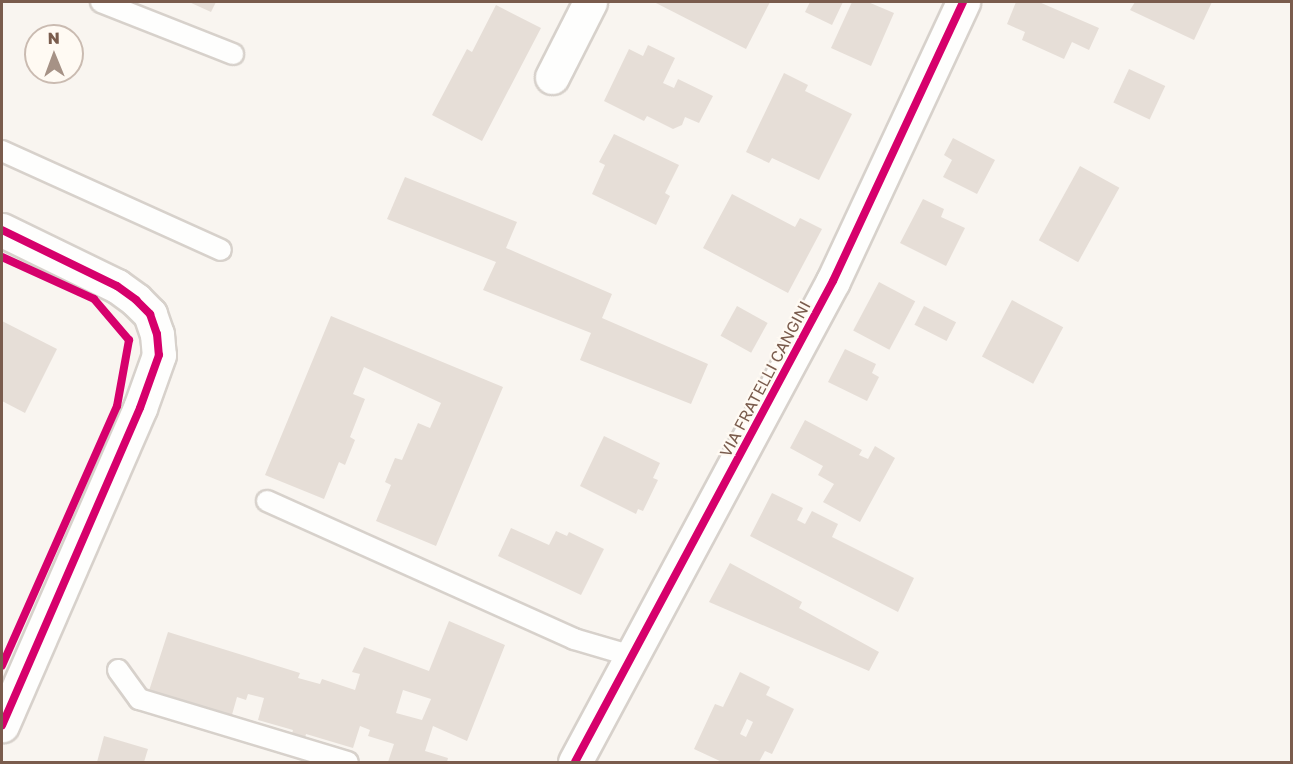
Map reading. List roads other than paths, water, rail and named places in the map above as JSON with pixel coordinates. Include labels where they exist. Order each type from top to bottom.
[{"type":"street","points":[[552,77],[590,2]]},
{"type":"street","name":"VIA FRATELLI CANGINI","points":[[575,762],[832,281],[963,2]]},
{"type":"street","points":[[2,230],[117,286],[136,300],[150,314],[158,334],[159,355],[140,408],[2,725]]},
{"type":"lane","points":[[101,2],[233,54]]},
{"type":"lane","points":[[2,151],[221,250]]},
{"type":"lane","points":[[267,501],[574,639],[632,656]]},
{"type":"lane","points":[[118,670],[139,699],[348,762]]}]
